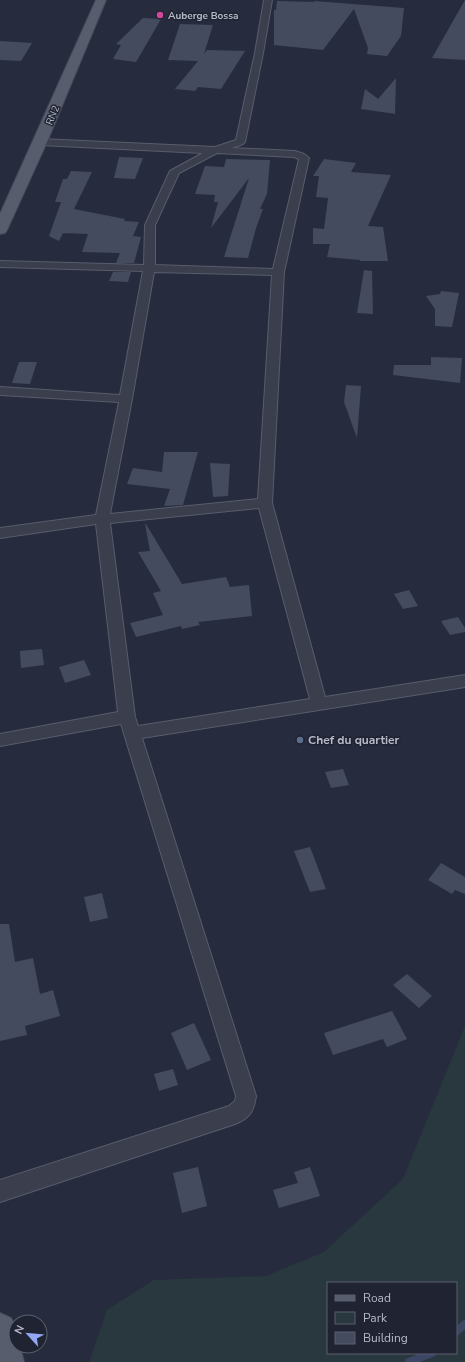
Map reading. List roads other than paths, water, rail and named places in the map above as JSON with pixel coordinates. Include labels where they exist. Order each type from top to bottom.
[{"type":"main road","name":"RN2","points":[[0,230],[40,142],[101,0]]},
{"type":"main road","points":[[0,1329],[6,1362]]},
{"type":"street","points":[[0,1191],[235,1114],[244,1107],[246,1096],[129,725],[102,519],[126,400],[149,268],[150,225],[175,172],[214,151],[240,142],[259,53],[268,0]]},
{"type":"street","points":[[40,142],[295,154],[304,158],[278,272],[265,503],[319,703]]},
{"type":"street","points":[[0,264],[278,272]]},
{"type":"street","points":[[0,391],[126,400]]},
{"type":"street","points":[[0,532],[102,519],[265,503]]},
{"type":"street","points":[[0,740],[319,703],[465,681]]},
{"type":"waterway","points":[[457,1331],[465,1324]]},
{"type":"waterway","points":[[409,1362],[429,1354]]},
{"type":"place","name":"Auberge Bossa","points":[[160,15]]},
{"type":"place","name":"Chef du quartier","points":[[300,740]]}]
